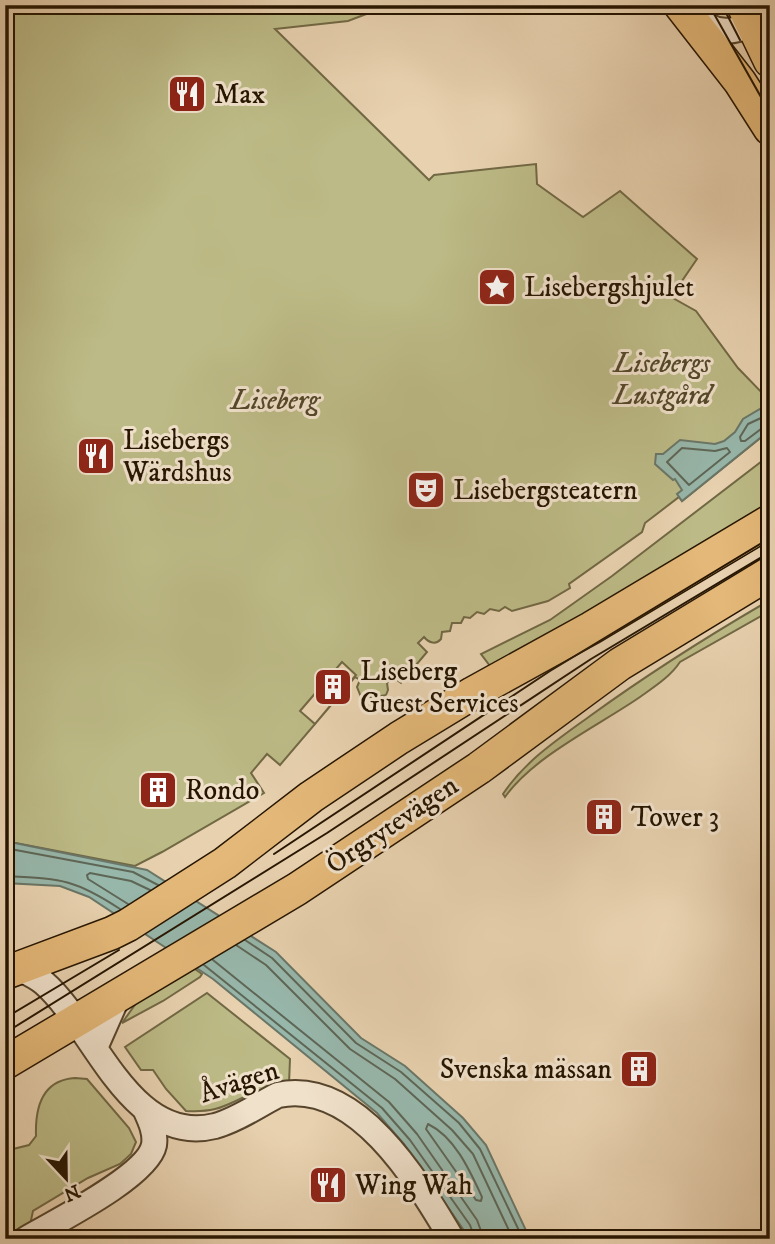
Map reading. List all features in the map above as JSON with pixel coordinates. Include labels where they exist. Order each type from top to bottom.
[{"type":"main road","points":[[680,5],[717,43],[770,129]]},
{"type":"main road","points":[[751,13],[770,61]]},
{"type":"main road","points":[[11,970],[128,925],[246,849],[311,797],[399,738],[770,521]]},
{"type":"main road","name":"Örgrytevägen","points":[[5,1063],[297,889],[413,813],[620,664],[770,573]]},
{"type":"street","points":[[690,5],[717,43],[735,30],[751,13]]},
{"type":"street","name":"Åvägen","points":[[11,970],[43,982],[75,1020],[127,1091],[145,1109],[163,1120],[183,1126],[215,1126],[278,1095],[288,1093],[341,1104],[352,1111],[395,1154],[425,1194],[452,1239]]},
{"type":"street","points":[[95,1048],[118,996]]},
{"type":"street","points":[[26,1239],[125,1180],[144,1164],[154,1140],[153,1126],[145,1109]]},
{"type":"green space","name":"Liseberg","points":[[5,5],[390,5],[348,21],[275,29],[429,180],[434,175],[536,164],[537,184],[583,217],[620,191],[697,259],[671,297],[696,311],[738,368],[770,401],[770,430],[682,501],[679,497],[645,523],[642,532],[569,584],[570,588],[548,601],[512,611],[505,607],[499,611],[490,609],[484,614],[477,612],[470,618],[464,617],[461,623],[452,623],[450,631],[442,632],[441,639],[435,643],[424,637],[418,643],[427,652],[401,683],[393,677],[387,683],[386,695],[361,697],[357,687],[360,680],[355,677],[318,720],[356,675],[342,662],[300,711],[315,724],[280,765],[267,754],[251,773],[264,793],[162,852],[135,866],[5,841]]},
{"type":"green space","points":[[770,455],[770,506],[679,565],[490,666],[481,654],[550,620]]},
{"type":"green space","points":[[770,600],[770,611],[680,662],[667,677],[651,689],[532,768],[505,797],[503,794],[521,771],[566,734],[656,670]]},
{"type":"green space","points":[[192,967],[202,974],[200,977],[122,1023],[137,1002]]},
{"type":"green space","points":[[207,993],[290,1059],[289,1084],[260,1091],[215,1109],[186,1111],[153,1070],[141,1070],[125,1047]]},
{"type":"green space","points":[[75,1078],[87,1079],[129,1128],[136,1142],[131,1154],[120,1164],[88,1178],[33,1211],[30,1225],[5,1234],[5,1151],[29,1145],[36,1136],[37,1115],[43,1097],[55,1084]]},
{"type":"water","points":[[760,409],[770,416],[770,430],[682,501],[677,494],[682,490],[675,479],[655,464],[656,454],[663,454],[680,440],[715,444],[724,441],[735,432],[743,419]]},
{"type":"water","points":[[5,841],[147,870],[276,952],[361,1038],[405,1066],[463,1118],[486,1145],[530,1239],[470,1239],[404,1144],[377,1113],[213,979],[89,897],[60,886],[5,883]]},
{"type":"tram line","points":[[709,5],[770,113]]},
{"type":"tram line","points":[[722,5],[740,40]]},
{"type":"tram line","points":[[274,854],[550,671],[770,538]]},
{"type":"tram line","points":[[5,1033],[327,833],[591,659],[770,552]]},
{"type":"tram line","points":[[5,1018],[119,950]]},
{"type":"place","name":"Max","points":[[187,94]]},
{"type":"place","name":"Lisebergshjulet","points":[[497,287]]},
{"type":"place","name":"Lisebergs Wärdshus","points":[[96,456]]},
{"type":"place","name":"Lisebergsteatern","points":[[426,490]]},
{"type":"place","name":"Liseberg Guest Services","points":[[333,687]]},
{"type":"place","name":"Rondo","points":[[158,790]]},
{"type":"place","name":"Tower 3","points":[[604,817]]},
{"type":"place","name":"Svenska mässan","points":[[639,1069]]},
{"type":"place","name":"Wing Wah","points":[[328,1185]]},
{"type":"park label","name":"Lisebergs Lustgård","points":[[662,379]]}]
